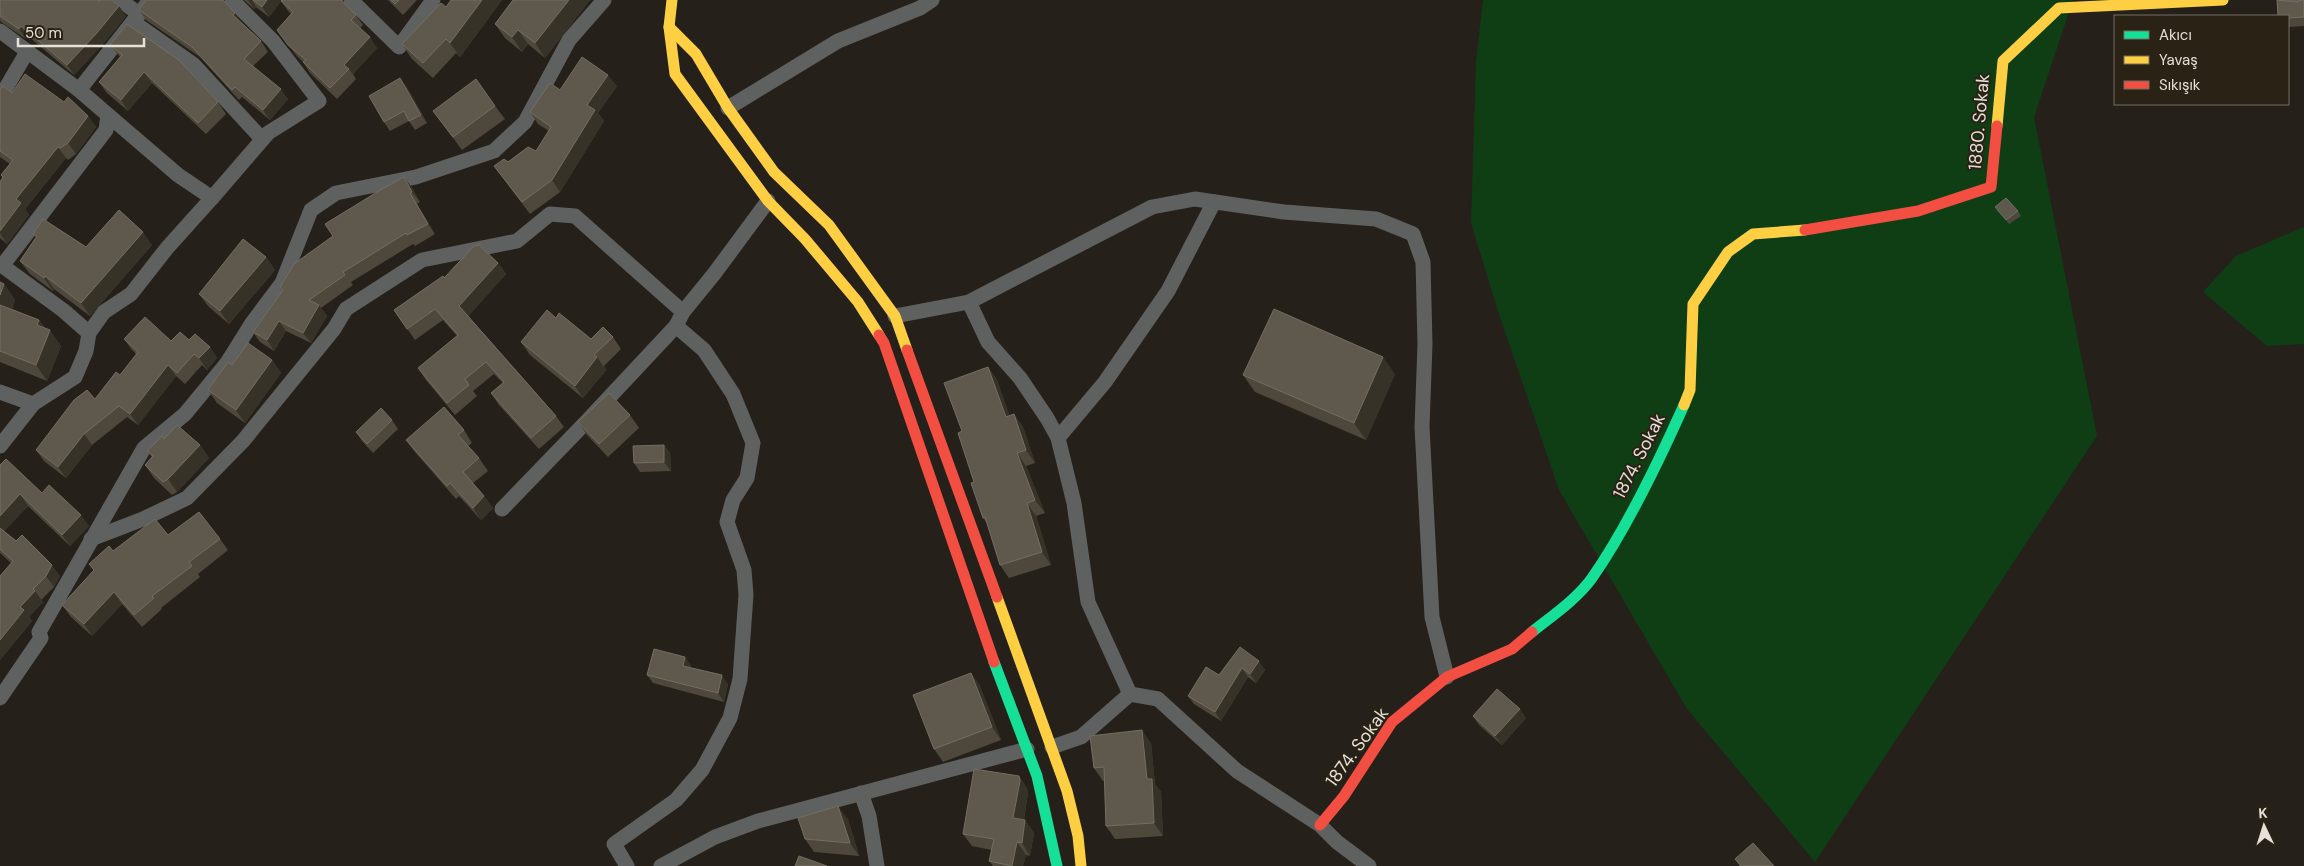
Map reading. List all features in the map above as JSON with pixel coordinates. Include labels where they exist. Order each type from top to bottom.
[{"type":"street","points":[[120,0],[136,18],[194,65],[262,139]]},
{"type":"street","points":[[79,90],[150,0]]},
{"type":"street","points":[[2,437],[33,404],[75,378],[86,351],[89,333],[104,312],[131,294],[167,248],[262,139],[319,102],[273,41],[232,0]]},
{"type":"street","points":[[351,0],[399,47],[433,0]]},
{"type":"street","points":[[0,698],[41,638],[39,632],[144,448],[191,407],[227,363],[252,323],[282,283],[311,210],[336,193],[416,177],[494,151],[525,122],[569,40],[604,0]]},
{"type":"street","points":[[672,0],[670,27],[674,74],[768,201],[806,239],[858,302],[884,343],[1002,686],[1037,776],[1056,866]]},
{"type":"street","points":[[728,108],[838,41],[920,8],[932,0]]},
{"type":"street","name":"1880. Sokak","points":[[1991,188],[2003,61],[2059,8],[2223,0]]},
{"type":"street","points":[[2286,0],[2304,1]]},
{"type":"street","points":[[670,27],[696,54],[728,108],[774,172],[829,225],[895,316],[1052,747],[1073,810],[1081,852],[1081,866]]},
{"type":"street","points":[[0,31],[79,90],[178,175],[212,198]]},
{"type":"street","points":[[0,98],[27,52]]},
{"type":"street","points":[[89,333],[64,311],[1,265],[106,130],[108,115]]},
{"type":"street","name":"1874. Sokak","points":[[1320,825],[1344,796],[1392,722],[1447,677],[1512,649],[1562,608],[1590,578],[1631,512],[1668,441],[1690,390],[1693,304],[1728,252],[1753,234],[1804,230],[1918,211],[1991,188]]},
{"type":"street","points":[[895,316],[969,302],[1152,207],[1195,199],[1284,212],[1376,219],[1413,234],[1423,262],[1425,344],[1422,427],[1432,617],[1447,677]]},
{"type":"street","points":[[502,508],[676,326],[683,312],[714,274],[768,201]]},
{"type":"street","points":[[1058,438],[1104,382],[1168,291],[1214,202]]},
{"type":"street","points":[[91,539],[143,519],[187,498],[243,441],[334,329],[346,309],[422,260],[517,241],[550,214],[575,216],[683,312]]},
{"type":"street","points":[[969,302],[988,342],[1020,378],[1058,438],[1074,503],[1088,602],[1130,694]]},
{"type":"street","points":[[627,866],[614,844],[676,800],[702,770],[730,718],[740,679],[746,595],[744,570],[727,522],[733,500],[747,478],[753,443],[734,394],[704,350],[676,326]]},
{"type":"street","points":[[0,392],[33,404]]},
{"type":"street","points":[[1052,747],[1081,736],[1130,694]]},
{"type":"street","points":[[1130,694],[1158,699],[1237,772],[1320,825],[1337,842],[1369,866]]},
{"type":"street","points":[[661,866],[715,837],[758,821],[1027,749]]},
{"type":"street","points":[[861,793],[869,816],[877,866]]},
{"type":"green space","points":[[1483,0],[2073,0],[2034,117],[2097,436],[1815,862],[1687,709],[1559,490],[1497,308],[1471,223],[1476,62]]},
{"type":"green space","points":[[2304,227],[2304,344],[2267,346],[2203,292],[2236,256]]},
{"type":"building","points":[[0,0],[112,0],[119,6],[67,65],[21,26],[19,29],[0,16]]},
{"type":"building","points":[[146,0],[223,0],[235,13],[233,15],[261,41],[244,59],[281,89],[263,110],[235,87],[232,90],[192,47],[139,10]]},
{"type":"building","points":[[253,0],[267,0],[262,7]]},
{"type":"building","points":[[282,0],[341,0],[356,15],[351,20],[370,37],[344,65],[349,69],[330,88],[303,62],[306,60],[288,45],[277,30],[293,12]]},
{"type":"building","points":[[391,0],[399,0],[395,4]]},
{"type":"building","points":[[451,0],[482,0],[450,43],[446,39],[423,63],[402,44],[441,3],[446,7]]},
{"type":"building","points":[[513,0],[569,0],[535,43],[518,30],[512,37],[495,24]]},
{"type":"building","points":[[2277,0],[2297,2],[2304,0],[2304,17],[2289,18],[2289,15],[2278,15]]},
{"type":"building","points":[[127,24],[180,61],[218,102],[198,123],[144,72],[121,100],[99,82],[122,55],[110,45]]},
{"type":"building","points":[[582,57],[608,75],[587,105],[595,110],[552,180],[522,202],[494,166],[504,159],[508,162],[528,147],[536,151],[551,127],[530,112],[550,83],[560,90]]},
{"type":"building","points":[[25,74],[64,102],[68,97],[88,116],[68,143],[60,148],[58,147],[16,199],[21,203],[0,231],[0,182],[3,177],[1,175],[13,160],[0,151],[0,90],[3,86],[12,93]]},
{"type":"building","points":[[400,78],[421,115],[409,121],[404,111],[384,122],[369,96]]},
{"type":"building","points":[[476,79],[495,106],[453,137],[433,111]]},
{"type":"building","points":[[404,177],[412,192],[410,193],[428,224],[407,235],[406,233],[343,272],[345,275],[309,300],[319,305],[303,333],[279,321],[267,340],[253,332],[283,290],[280,287],[294,264],[333,236],[325,224]]},
{"type":"building","points":[[2006,198],[2018,211],[2006,220],[1995,207]]},
{"type":"building","points":[[119,210],[143,232],[81,303],[45,276],[44,278],[20,261],[37,236],[33,234],[43,219],[86,247]]},
{"type":"building","points":[[243,239],[266,257],[220,311],[199,294]]},
{"type":"building","points":[[479,245],[498,263],[459,306],[556,416],[531,438],[491,393],[504,382],[486,362],[465,379],[469,385],[447,403],[418,368],[458,335],[435,309],[407,329],[394,310],[443,276],[444,278],[474,246]]},
{"type":"building","points":[[0,282],[4,284],[0,295]]},
{"type":"building","points":[[0,305],[39,320],[37,325],[50,330],[36,365],[0,351]]},
{"type":"building","points":[[1274,309],[1383,357],[1354,423],[1243,375]]},
{"type":"building","points":[[547,310],[556,318],[559,313],[591,339],[603,327],[613,337],[594,355],[597,357],[575,386],[521,342]]},
{"type":"building","points":[[145,317],[171,341],[180,332],[189,340],[195,334],[210,347],[199,358],[194,354],[177,373],[168,365],[130,414],[119,406],[84,434],[58,467],[36,450],[74,400],[87,390],[95,399],[116,372],[120,375],[138,352],[124,339]]},
{"type":"building","points":[[248,343],[272,360],[236,410],[208,390],[228,362],[232,365]]},
{"type":"building","points":[[988,367],[1006,417],[1014,414],[1026,450],[1017,453],[1035,500],[1027,503],[1042,552],[1000,565],[985,517],[983,518],[971,483],[974,482],[958,433],[962,431],[944,383]]},
{"type":"building","points":[[609,393],[630,415],[599,444],[578,422]]},
{"type":"building","points":[[444,407],[464,430],[458,435],[479,458],[463,472],[484,496],[473,508],[450,483],[447,486],[406,440]]},
{"type":"building","points":[[381,408],[392,420],[367,444],[356,432]]},
{"type":"building","points":[[177,425],[200,445],[163,482],[145,465],[153,456],[147,451],[162,436],[164,439]]},
{"type":"building","points":[[664,445],[664,462],[634,463],[633,446]]},
{"type":"building","points":[[6,459],[42,493],[49,485],[81,515],[62,535],[20,494],[0,516],[0,465]]},
{"type":"building","points":[[199,512],[220,539],[189,562],[192,566],[152,596],[154,598],[134,615],[114,592],[84,624],[62,605],[94,570],[89,564],[109,546],[113,551],[155,519],[168,535]]},
{"type":"building","points":[[0,528],[16,541],[22,535],[52,565],[46,576],[33,589],[35,591],[20,607],[24,610],[0,640],[0,576],[13,561],[0,549]]},
{"type":"building","points":[[1240,647],[1259,661],[1250,674],[1242,668],[1215,712],[1188,696],[1206,667],[1219,675]]},
{"type":"building","points":[[654,649],[685,657],[683,666],[722,675],[718,693],[647,675]]},
{"type":"building","points":[[971,673],[992,727],[934,749],[913,695]]},
{"type":"building","points":[[1497,689],[1520,709],[1495,736],[1473,716]]},
{"type":"building","points":[[1142,730],[1147,779],[1152,779],[1154,823],[1106,826],[1104,767],[1094,768],[1090,736]]},
{"type":"building","points":[[974,769],[1019,776],[1020,781],[1013,818],[1025,820],[1022,843],[1017,842],[1012,866],[989,861],[994,839],[963,834]]},
{"type":"building","points":[[838,806],[850,843],[805,839],[798,818]]},
{"type":"building","points":[[1753,843],[1774,866],[1740,866],[1735,859]]},
{"type":"building","points":[[799,856],[827,866],[795,866]]},
{"type":"traffic: fast","points":[[1532,632],[1572,600],[1586,586],[1605,559],[1630,516],[1684,405]]},
{"type":"traffic: fast","points":[[994,662],[1037,776],[1057,866]]},
{"type":"traffic: slow","points":[[672,0],[669,27],[675,74],[768,201],[805,239],[858,302],[879,335]]},
{"type":"traffic: slow","points":[[1997,126],[2003,61],[2059,8],[2223,0]]},
{"type":"traffic: slow","points":[[669,27],[696,54],[728,108],[774,172],[829,225],[895,316],[907,350]]},
{"type":"traffic: slow","points":[[1684,405],[1690,390],[1693,304],[1728,252],[1753,234],[1805,230]]},
{"type":"traffic: slow","points":[[997,597],[1067,791],[1078,836],[1081,866]]},
{"type":"traffic: jam","points":[[1805,230],[1918,211],[1991,187],[1997,126]]},
{"type":"traffic: jam","points":[[879,335],[884,343],[994,662]]},
{"type":"traffic: jam","points":[[907,350],[997,597]]},
{"type":"traffic: jam","points":[[1320,825],[1344,796],[1392,722],[1447,677],[1512,649],[1532,632]]}]
